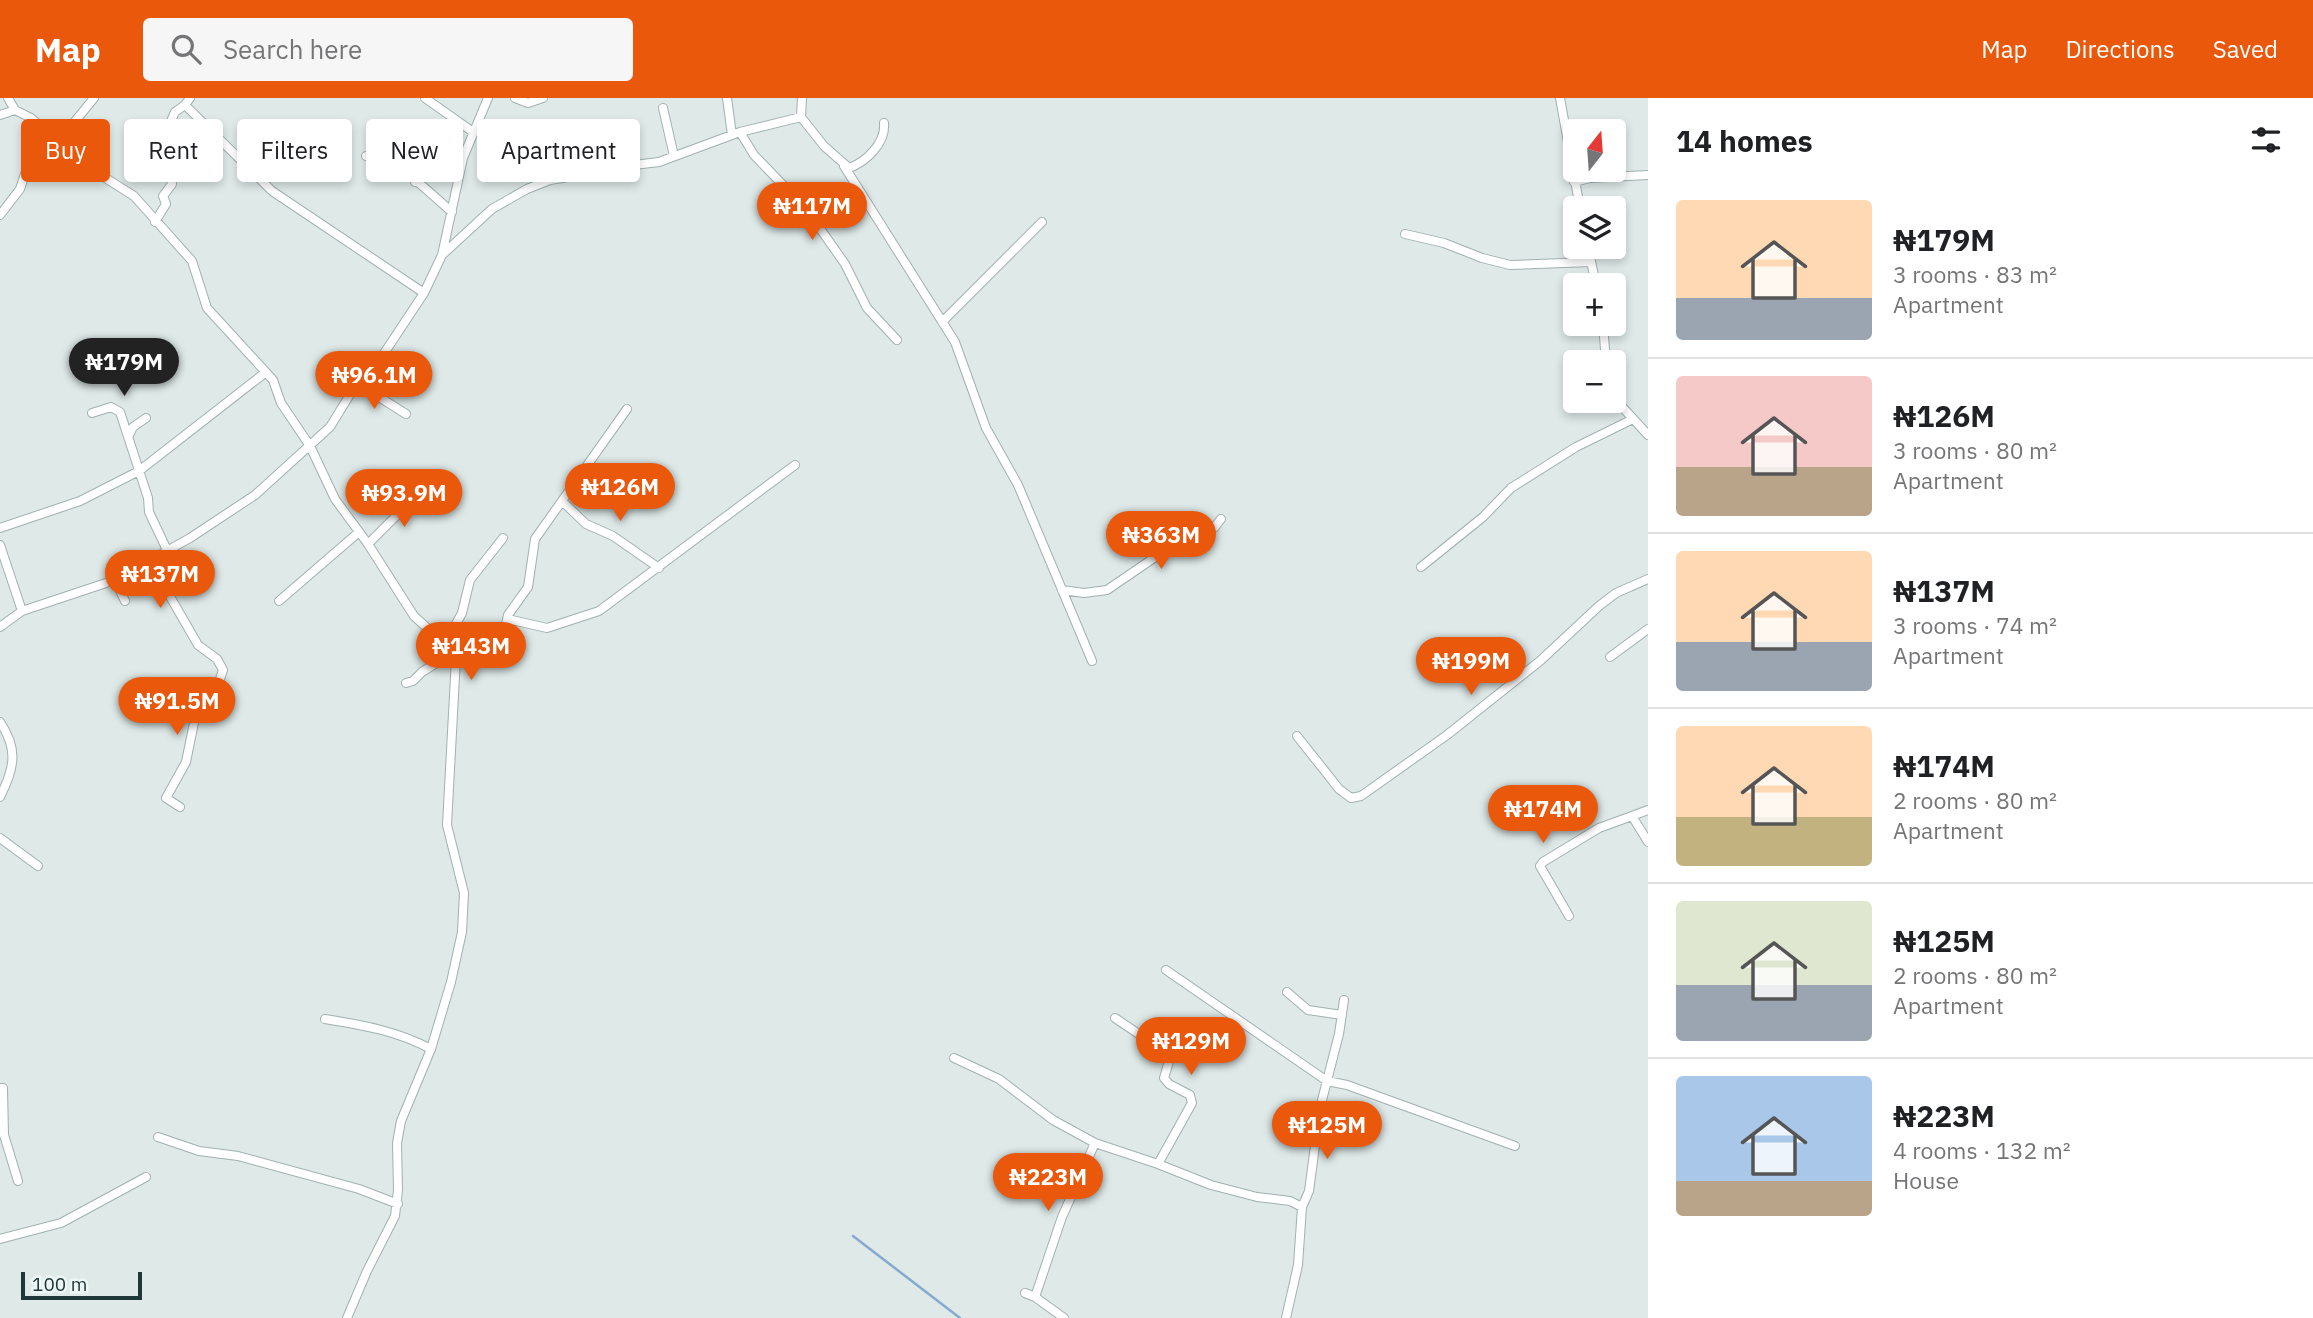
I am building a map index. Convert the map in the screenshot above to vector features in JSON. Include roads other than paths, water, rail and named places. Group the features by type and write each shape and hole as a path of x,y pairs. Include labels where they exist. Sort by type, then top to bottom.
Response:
{"street":[{"path":"8,98 15,110 33,119"},
{"path":"77,119 94,98"},
{"path":"425,98 473,131"},
{"path":"463,158 488,98"},
{"path":"515,98 528,103 543,98"},
{"path":"727,98 736,134 807,210 845,264 867,308 897,340"},
{"path":"802,98 801,117 844,166 955,342 986,428 1018,485 1092,661"},
{"path":"1560,98 1564,119"},
{"path":"172,119 175,112 188,101 272,191 424,293"},
{"path":"663,108 674,156"},
{"path":"0,115 15,110"},
{"path":"442,255 492,209 527,189 550,180 591,176 609,168 659,162 736,134 801,117"},
{"path":"844,166 849,168 867,158 881,141 885,131 884,123"},
{"path":"1626,176 1648,175"},
{"path":"110,181 134,196 192,261 207,308 273,380 281,403 310,446 335,499 368,544 414,616 456,658 447,825 464,902 462,932 432,1049 401,1121 397,1143 398,1204 390,1229 367,1271 347,1318"},
{"path":"0,215 20,190 23,182"},
{"path":"155,222 166,205 163,196 172,182"},
{"path":"416,182 452,212"},
{"path":"0,627 22,611 115,580 167,550 255,495 310,446 330,426 357,383 379,361 424,293 442,255 458,182"},
{"path":"1574,182 1577,196"},
{"path":"943,321 1042,222"},
{"path":"1405,234 1444,243 1482,258 1510,265 1591,262"},
{"path":"1590,259 1593,273"},
{"path":"0,528 80,501 139,471 266,372"},
{"path":"357,383 407,414"},
{"path":"92,413 111,407 120,412 148,498 149,512 167,550"},
{"path":"506,624 508,615 528,587 535,539 627,409"},
{"path":"1626,411 1648,435"},
{"path":"129,435 133,427 146,418"},
{"path":"1421,567 1483,517 1511,488 1576,447 1633,419"},
{"path":"406,683 413,681 422,672 460,648 479,646 512,620 547,628 599,611 794,465"},
{"path":"368,544 418,494"},
{"path":"562,501 586,524 613,536 659,568"},
{"path":"1062,590 1084,593 1107,590 1167,549 1214,528 1221,519"},
{"path":"279,601 359,532"},
{"path":"445,645 459,621 470,580 503,538"},
{"path":"0,545 22,611"},
{"path":"149,560 198,645 217,659 223,670 220,679 197,709 186,762 166,797 180,807"},
{"path":"1297,736 1339,789 1351,798 1361,796 1440,741 1540,661 1616,593 1648,579"},
{"path":"115,580 125,601"},
{"path":"1610,657 1648,629"},
{"path":"0,722 13,749 10,777 0,797"},
{"path":"1569,916 1540,866 1599,828 1648,810"},
{"path":"1632,816 1648,842"},
{"path":"0,838 38,866"},
{"path":"1166,970 1327,1081 1347,1085 1515,1146"},
{"path":"1287,992 1308,1010 1342,1015"},
{"path":"1286,1318 1298,1265 1302,1207 1309,1191 1312,1157 1344,1000"},
{"path":"1115,1018 1167,1053 1170,1058 1164,1078 1169,1084 1191,1095 1192,1102 1158,1164"},
{"path":"325,1019 374,1026 410,1038 432,1049"},
{"path":"954,1058 999,1079 1053,1119 1095,1143 1211,1185 1257,1197 1290,1200 1302,1207"},
{"path":"0,1088 3,1088 4,1135 18,1181"},
{"path":"158,1137 199,1150 238,1156 359,1189 398,1204"},
{"path":"1035,1297 1062,1217 1095,1143"},
{"path":"0,1239 61,1223 146,1177"},
{"path":"1025,1293 1064,1318"}],"waterway":[{"path":"853,1236 960,1318"}]}
